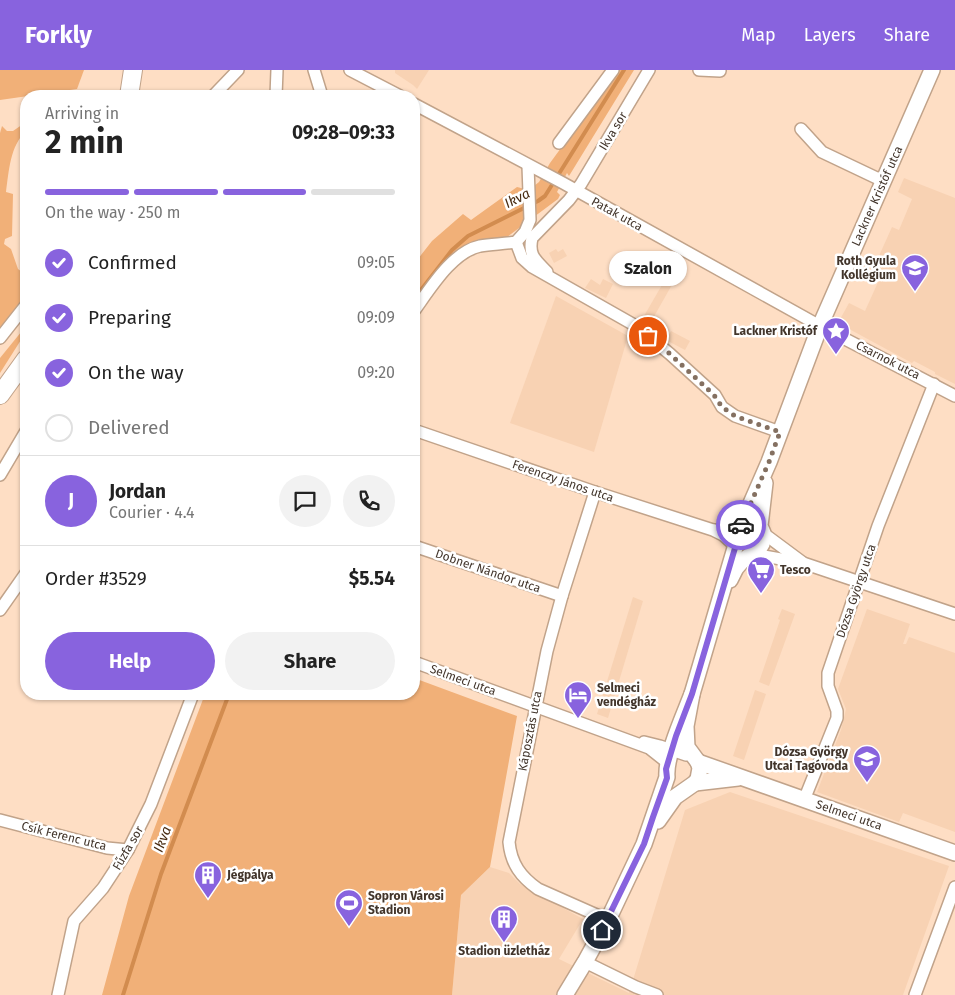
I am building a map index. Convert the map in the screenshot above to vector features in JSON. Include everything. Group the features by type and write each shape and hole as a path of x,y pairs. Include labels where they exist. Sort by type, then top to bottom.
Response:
{"main road":[{"path":"129,90 133,70"},
{"path":"0,395 20,367"}],"street":[{"path":"219,90 238,70"},
{"path":"276,90 277,70"},
{"path":"314,70 320,90"},
{"path":"350,70 388,90"},
{"path":"559,142 613,70"},
{"name":"Ikva sor","path":"555,280 532,255 530,246 532,238 576,191 649,70"},
{"path":"699,70 720,71"},
{"name":"Lackner Kristóf utca","path":"644,844 720,603 733,545 733,533 739,526 769,462 820,326 932,70"},
{"name":"Patak utca","path":"420,107 528,166 543,172 820,326"},
{"path":"801,129 822,152 883,181"},
{"path":"420,303 442,273 460,256 479,246 516,242 525,232 530,220 528,166"},
{"path":"516,242 522,258 532,267 636,326 670,354 708,390 722,407 735,416 780,432"},
{"path":"0,338 20,313"},
{"name":"Csarnok utca","path":"820,326 955,396"},
{"name":"Dózsa György utca","path":"804,800 837,718 837,711 828,686 828,673 878,526 934,384"},
{"name":"Ferenczy János utca","path":"420,432 713,530 726,531 739,526"},
{"path":"0,475 20,441"},
{"name":"Lackner Kristóf utca","path":"720,603 736,568 762,544 769,462"},
{"name":"Káposztás utca","path":"595,492 547,650 534,706 509,842 512,858 518,872 538,889 608,920"},
{"path":"739,526 749,522 762,529 803,563"},
{"name":"Ferenczy János utca","path":"713,530 733,545"},
{"path":"733,545 739,553 803,563 955,614"},
{"name":"Dobner Nándor utca","path":"420,548 562,596"},
{"path":"0,610 20,582"},
{"name":"Selmeci utca","path":"420,664 649,748 669,763"},
{"name":"Lackner Kristóf utca","path":"692,694 685,736 687,747 694,759"},
{"name":"Fűzfa sor","path":"58,995 74,921 103,888 128,850 151,804 191,700"},
{"path":"677,757 694,759 699,775 690,786 672,785 669,763 677,757"},
{"name":"Selmeci utca","path":"694,759 742,778 955,853"},
{"name":"Selmeci utca","path":"690,786 723,779 742,778"},
{"name":"Lackner Kristóf utca","path":"565,995 608,920 644,844 668,806 690,786"},
{"name":"Csík Ferenc utca","path":"0,820 107,848 128,850"},
{"path":"915,995 955,887"},
{"path":"585,962 654,994"}],"shaded area":[{"path":"0,70 84,70 77,89 20,90 20,97 0,100"},
{"path":"395,70 429,70 417,89 395,73"},
{"path":"618,70 634,70 569,176 567,173 557,192 560,195 558,199 507,237 475,246 457,257 420,306 420,256 432,241 463,214 471,220 517,187 529,190 539,182 550,163"},
{"path":"2,126 7,131 13,131 20,126 20,139 13,151 6,192 13,194 12,236 5,239 4,244 11,249 20,270 20,306 0,331 0,133"},
{"name":"Roth Gyula Kollégium","path":"904,178 955,198 955,384 838,323 849,303 865,311 879,280 870,276 892,227 899,230 912,199 898,192"},
{"path":"556,249 558,252 563,249 567,256 554,263 549,253"},
{"path":"666,278 673,283 652,320 644,316"},
{"path":"591,279 600,285 603,279 613,284 606,298 585,288"},
{"path":"556,296 628,336 594,452 510,423"},
{"path":"671,331 690,341 685,350 666,340"},
{"path":"20,333 20,341 0,373 0,358"},
{"path":"633,597 643,601 608,718 597,714"},
{"path":"782,609 795,614 769,686 759,682"},
{"path":"867,609 910,624 903,644 906,644 909,637 955,653 955,832 903,813 899,822 817,792 841,730 846,709 838,689"},
{"path":"420,680 517,716 490,867 461,895 452,995 102,995 129,896 203,700 420,700"},
{"path":"755,690 766,694 744,760 733,756"},
{"path":"730,792 949,866 903,995 452,995 461,895 490,867 509,873 520,884 583,919 559,959 629,993 685,810"}],"waterway":[{"name":"Ikva","path":"420,291 452,250 468,236 545,196 624,70"},
{"name":"Ikva","path":"123,995 161,874 227,700"}],"way so far":[{"path":"648,336 714,395 722,407 735,416 780,432 741,525"}],"place":[{"name":"Roth Gyula Kollégium","path":"915,292"},
{"name":"Szalon","path":"648,336"},
{"name":"Lackner Kristóf","path":"836,355"},
{"name":"Tesco","path":"761,594"},
{"name":"Selmeci vendégház","path":"578,719"},
{"name":"Dózsa György Utcai Tagóvoda","path":"867,783"},
{"name":"Jégpálya","path":"208,899"},
{"name":"Sopron Városi Stadion","path":"349,927"},
{"name":"Stadion üzletház","path":"504,943"}],"route":[{"path":"602,930 644,844 667,778 666,769 680,724 692,694 720,603 727,569 735,548 732,543 733,533 741,525"}]}
